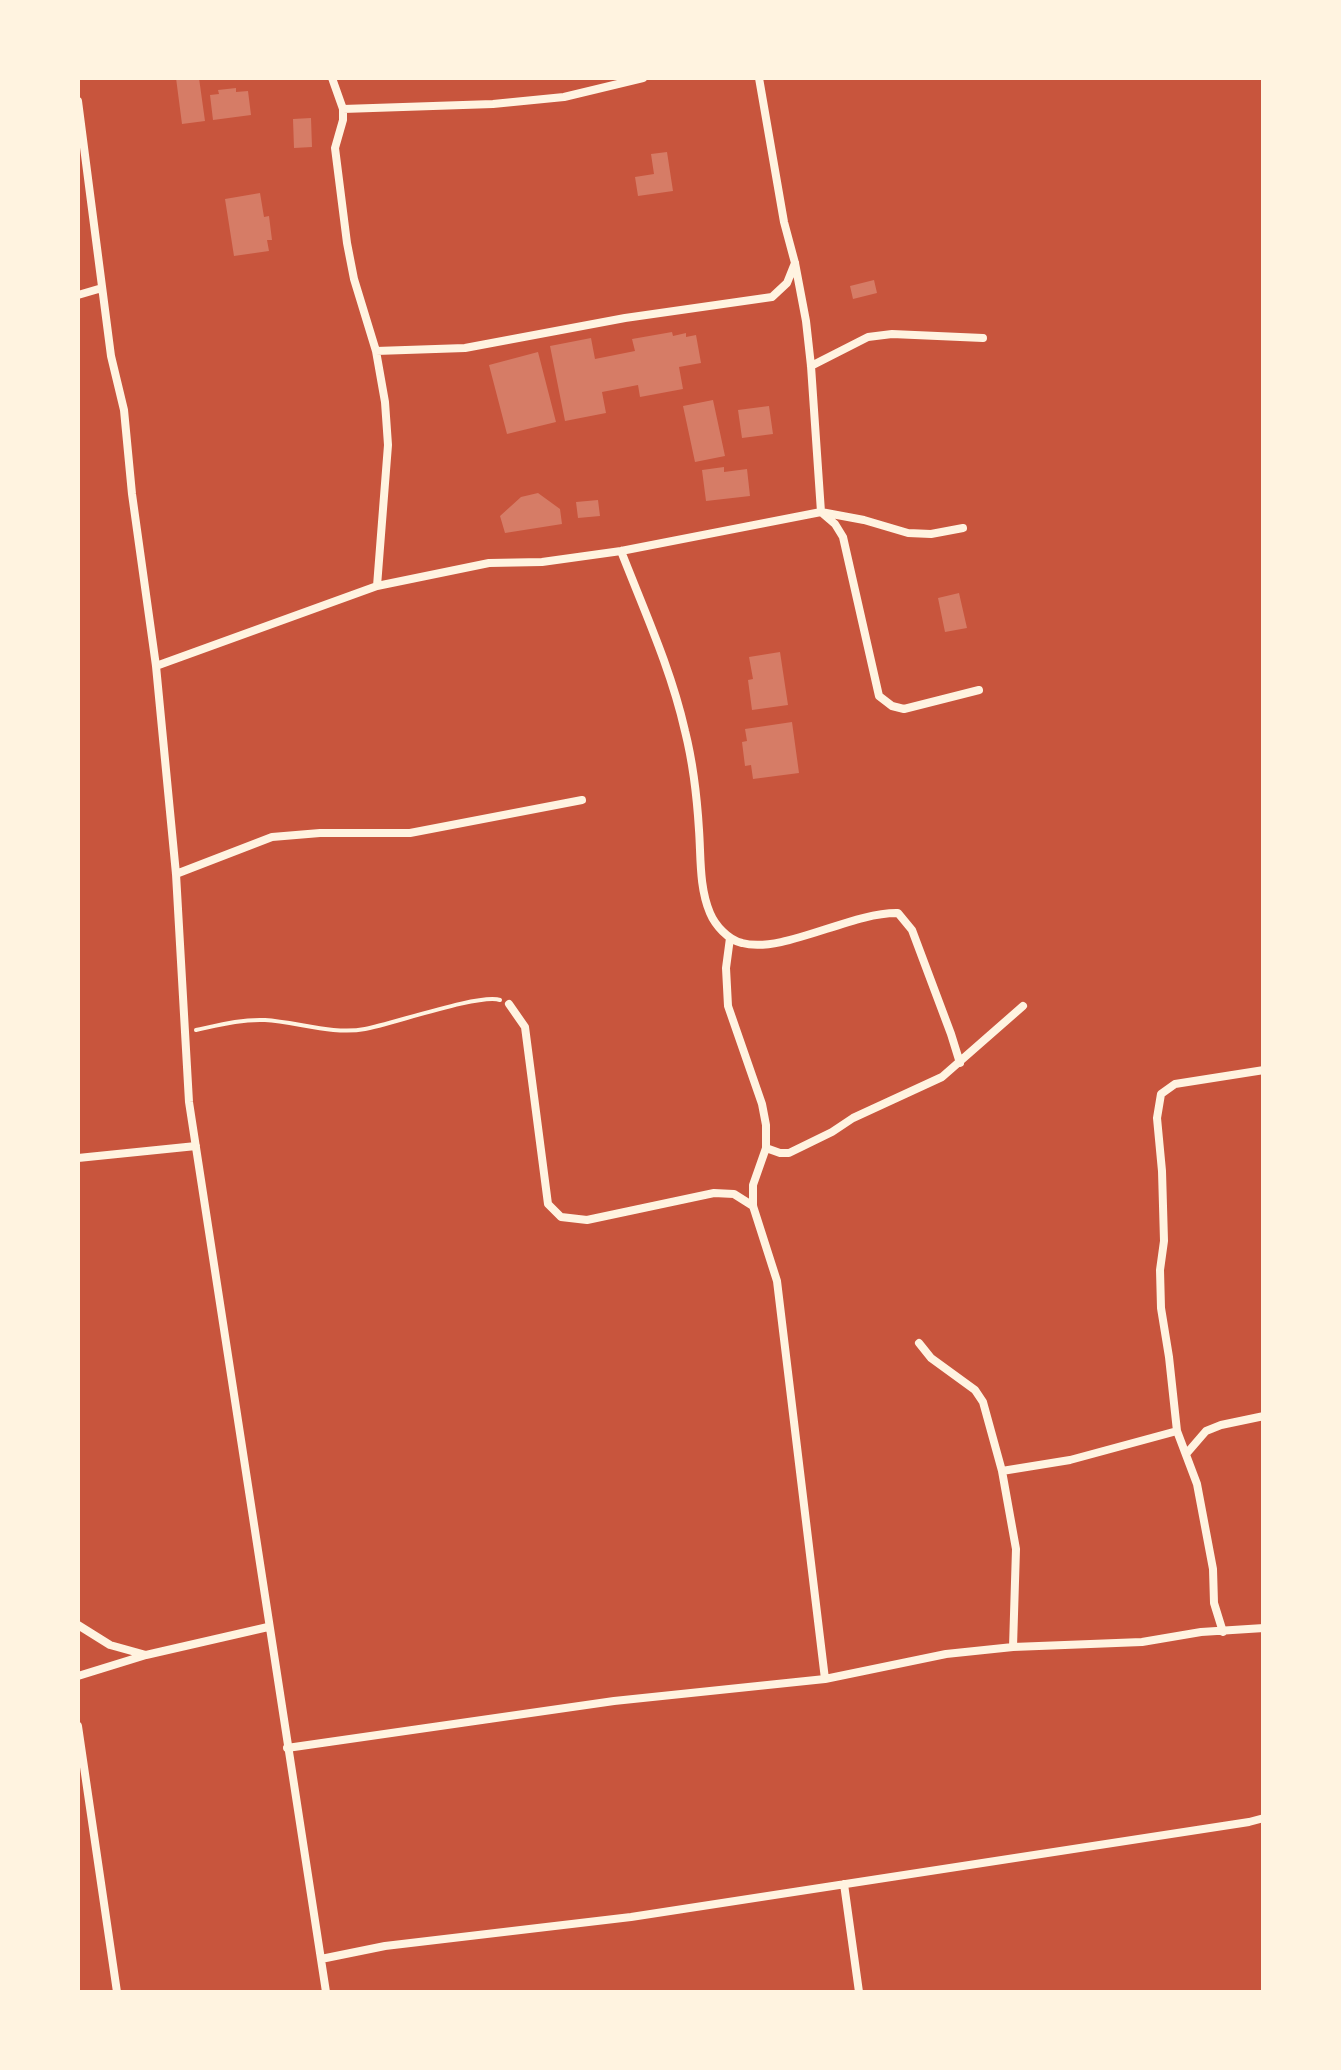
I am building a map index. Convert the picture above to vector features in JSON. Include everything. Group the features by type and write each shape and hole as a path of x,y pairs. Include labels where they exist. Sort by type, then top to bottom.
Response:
{"street":[{"path":"332,78 344,109 335,148 343,212 354,278 376,352 385,402 388,444 377,586"},
{"path":"344,109 493,104 564,97 643,78"},
{"path":"759,78 811,366 820,512 843,536 879,696 904,709 979,690"},
{"path":"78,101 111,356 124,410 156,666 176,874 189,1102 326,1992"},
{"path":"376,352 466,348 625,318 772,297 787,283 795,263"},
{"path":"78,295 102,288"},
{"path":"811,366 868,337 892,334 984,338"},
{"path":"156,666 377,586 489,563 542,562 621,551 820,512 908,533 932,534 963,528"},
{"path":"621,551 665,664 685,730 696,793 703,889 715,923 730,938 746,944 785,940 845,922 898,913 912,930 960,1063"},
{"path":"176,874 272,837 320,832 410,833 582,800"},
{"path":"730,938 726,968 728,1006 762,1104 766,1148 753,1185 753,1206 777,1281 825,1679"},
{"path":"509,1004 525,1027 548,1204 562,1217 587,1220 714,1193 734,1194 753,1206"},
{"path":"766,1148 789,1152 942,1077 1023,1006"},
{"path":"1222,1632 1214,1603 1213,1569 1197,1484 1176,1431 1161,1308 1164,1242 1157,1118 1161,1094 1174,1084 1264,1070"},
{"path":"78,1158 196,1146"},
{"path":"919,1343 931,1358 975,1390 983,1402 1002,1470 1016,1550 1013,1647"},
{"path":"1186,1453 1206,1431 1264,1416"},
{"path":"1002,1470 1070,1460 1176,1431"},
{"path":"78,1625 110,1645 146,1655"},
{"path":"78,1676 146,1655 268,1627"},
{"path":"287,1748 614,1702 825,1679 946,1654 1142,1642 1201,1632 1264,1628"},
{"path":"78,1726 117,1992"},
{"path":"321,1960 385,1946 631,1917 1264,1818"},
{"path":"844,1884 859,1992"}],"path":[{"path":"184,1033 234,1021 262,1020 353,1031 494,997 509,1004"}],"building":[{"path":"176,78 199,78 205,121 182,124"},
{"path":"236,88 236,92 248,91 251,115 213,120 210,95"},
{"path":"311,118 312,147 294,148 293,119"},
{"path":"667,152 673,191 638,196 635,177 654,174 651,154"},
{"path":"260,193 264,217 269,216 269,251 234,256 225,199"},
{"path":"874,280 877,293 853,299 850,286"},
{"path":"672,332 673,336 696,335 701,363 679,367 683,389 640,397 638,385 602,392 606,413 565,421 550,346 591,338 595,359 635,351 632,339"},
{"path":"538,352 556,422 507,434 489,365"},
{"path":"713,400 725,456 695,462 683,406"},
{"path":"769,406 773,434 742,438 738,410"},
{"path":"724,467 724,472 747,469 750,496 706,501 702,470"},
{"path":"538,493 560,509 562,524 505,533 500,516 521,497"},
{"path":"598,500 600,516 578,518 576,502"},
{"path":"959,593 967,628 945,632 938,598"},
{"path":"780,652 788,705 752,710 749,657"},
{"path":"792,722 799,773 753,779 751,765 745,766 745,729"}]}
